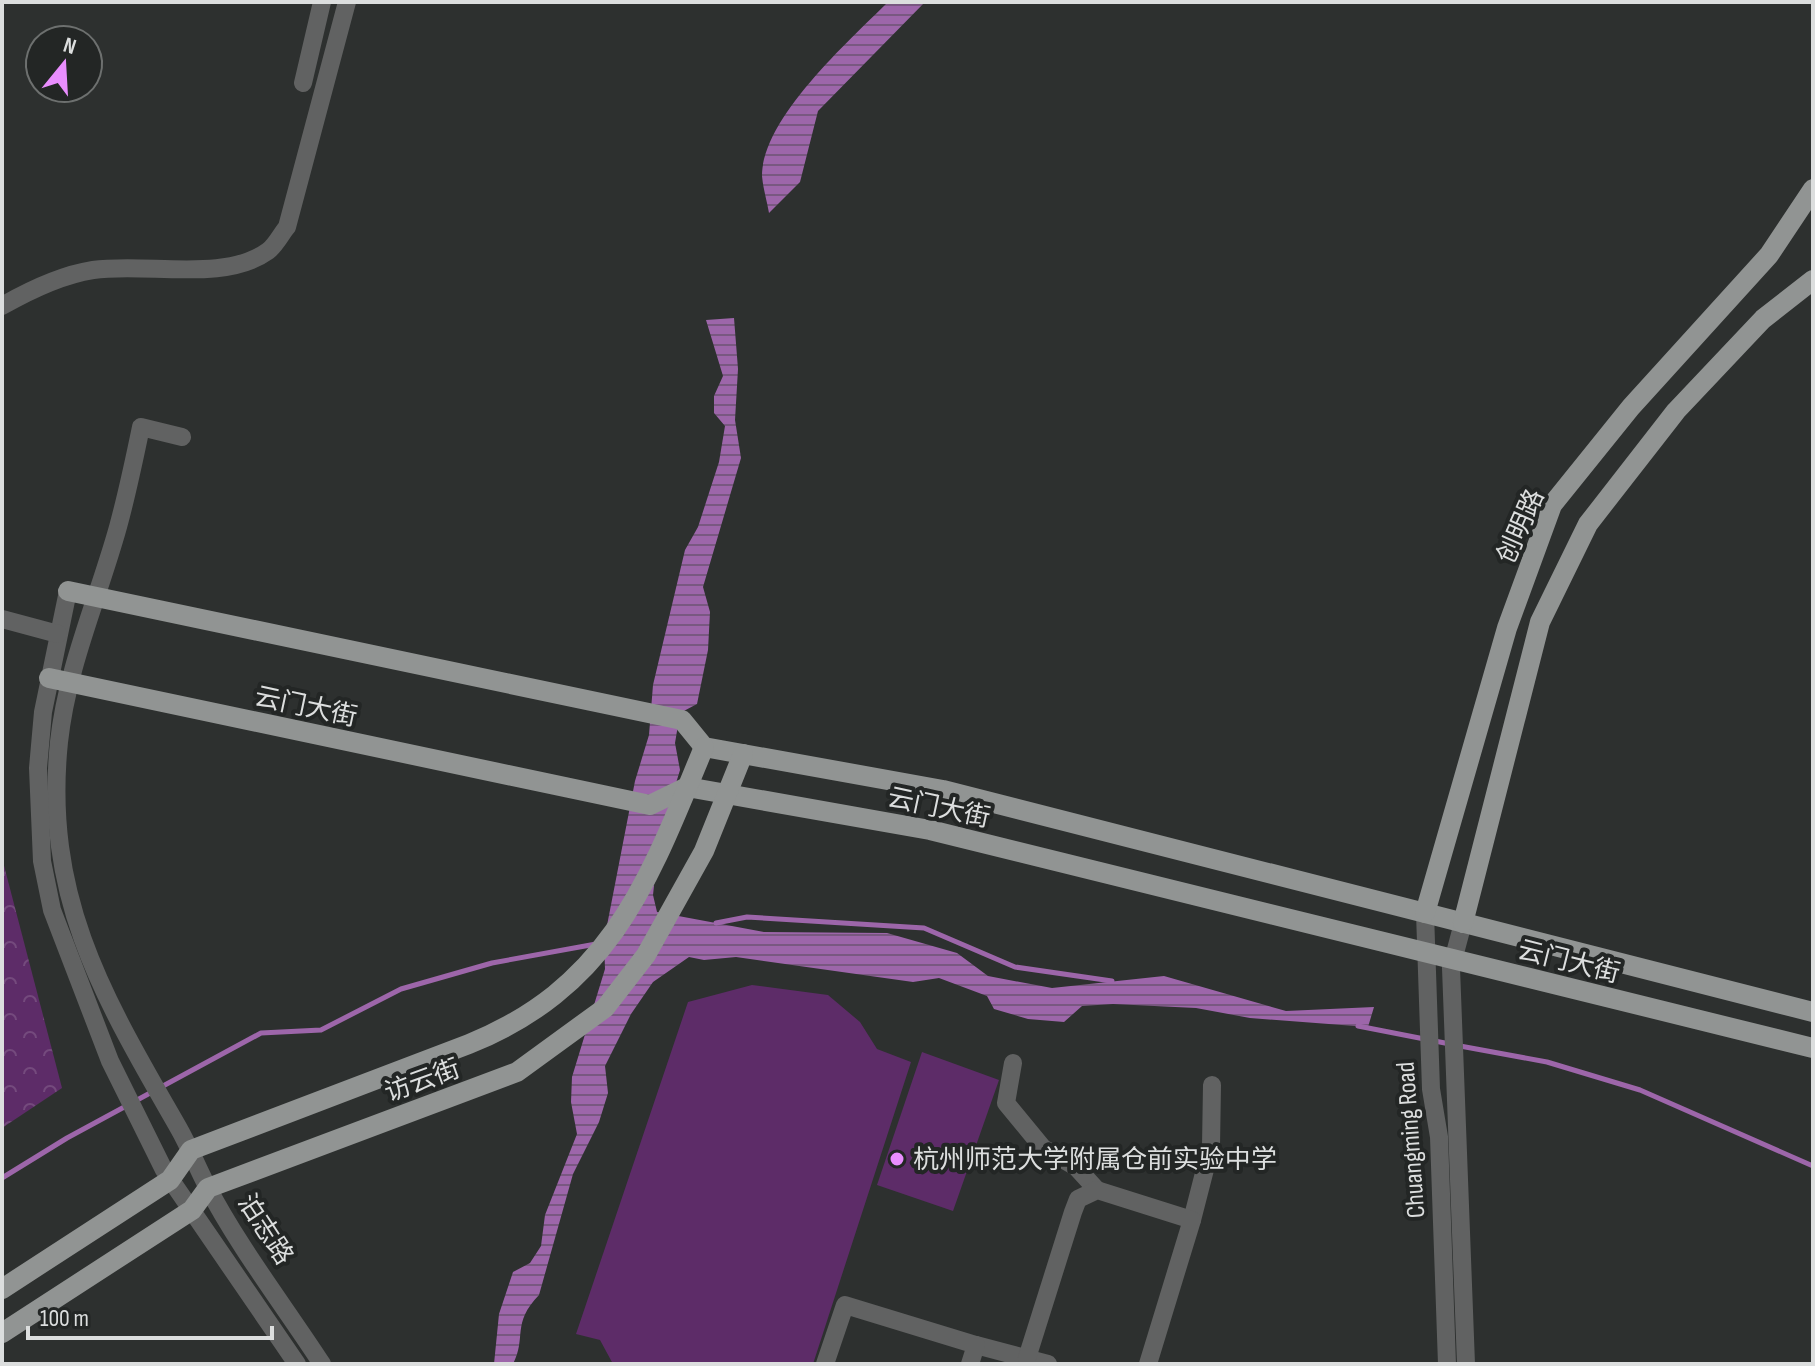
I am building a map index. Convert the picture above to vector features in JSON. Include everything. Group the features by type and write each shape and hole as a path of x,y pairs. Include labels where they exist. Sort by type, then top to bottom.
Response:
{"main road":[{"name":"创明路","path":"1425,913 1507,628 1552,505 1631,407 1769,255 1813,189"},
{"path":"1463,923 1540,622 1588,524 1676,411 1763,319 1813,280"},
{"path":"68,591 682,720 704,747"},
{"name":"云门大街","path":"58,680 650,805 687,787 930,830 1813,1048"},
{"name":"云门大街","path":"704,747 943,790 1813,1012"},
{"name":"访云街","path":"191,1150 510,1028 543,1007 589,964 640,894 662,853 704,747"},
{"name":"访云街","path":"208,1188 517,1072 605,1008 646,955 700,859 743,754"},
{"path":"2,1289 167,1175 191,1150"},
{"path":"2,1333 192,1210 208,1188"}],"street":[{"path":"303,83 322,2"},
{"path":"2,306 30,290 91,270 221,268 248,262 270,250 287,227 347,2"},
{"path":"58,680 96,596 117,530 141,427 182,437"},
{"path":"58,680 58,634 68,591"},
{"path":"2,619 58,634"},
{"name":"泊志路","path":"58,680 58,805 70,906 90,964 130,1044 191,1150 208,1188 322,1364"},
{"name":"泊志路","path":"58,680 38,768 42,861 52,910 110,1061 167,1175 297,1364"},
{"name":"Chuangming Road","path":"1425,913 1431,1078 1439,1137 1447,1364"},
{"name":"Chuangming Road","path":"1463,923 1453,958 1451,999 1466,1364"},
{"path":"1013,1063 1006,1103 1018,1122 1043,1148 1076,1167 1097,1190 1192,1220"},
{"path":"1148,1364 1211,1146 1212,1085"},
{"path":"1027,1358 1078,1199 1097,1190"},
{"path":"825,1364 845,1305 1048,1364"},
{"path":"970,1364 976,1345"}],"green space":[{"path":"2,858 62,1088 2,1128"},
{"path":"752,985 828,995 860,1022 877,1049 911,1062 813,1364 613,1364 600,1340 576,1334 688,1002"},
{"path":"922,1052 999,1080 953,1211 877,1185"}],"shaded area":[{"path":"888,2 925,2 818,111 800,182 769,213 762,176 766,153 776,130 810,82"},
{"path":"734,318 738,369 735,420 741,458 703,587 710,612 708,650 697,704 680,713 675,743 680,770 659,839 653,895 657,912 764,932 887,933 957,953 988,976 1052,988 1164,976 1286,1011 1374,1007 1368,1027 1250,1018 1196,1008 1113,1004 1082,1006 1064,1022 1028,1019 994,1009 987,996 939,978 913,982 736,957 704,960 689,957 653,982 631,1014 605,1066 608,1093 599,1122 573,1174 539,1295 525,1314 513,1364 494,1364 499,1314 513,1272 530,1263 541,1246 545,1215 577,1134 571,1102 572,1077 605,969 604,941 635,781 649,735 653,685 685,550 698,527 719,462 725,426 714,413 714,396 723,376 706,320"}],"waterway":[{"path":"716,923 747,917 924,928 1015,967 1112,981"},
{"path":"2,1178 67,1138 261,1033 321,1030 401,989 492,963 596,944"},
{"path":"1358,1026 1450,1044"},
{"path":"1460,1046 1547,1062 1640,1090 1813,1166"}],"place":[{"name":"杭州师范大学附属仓前实验中学","path":"897,1159"}]}
